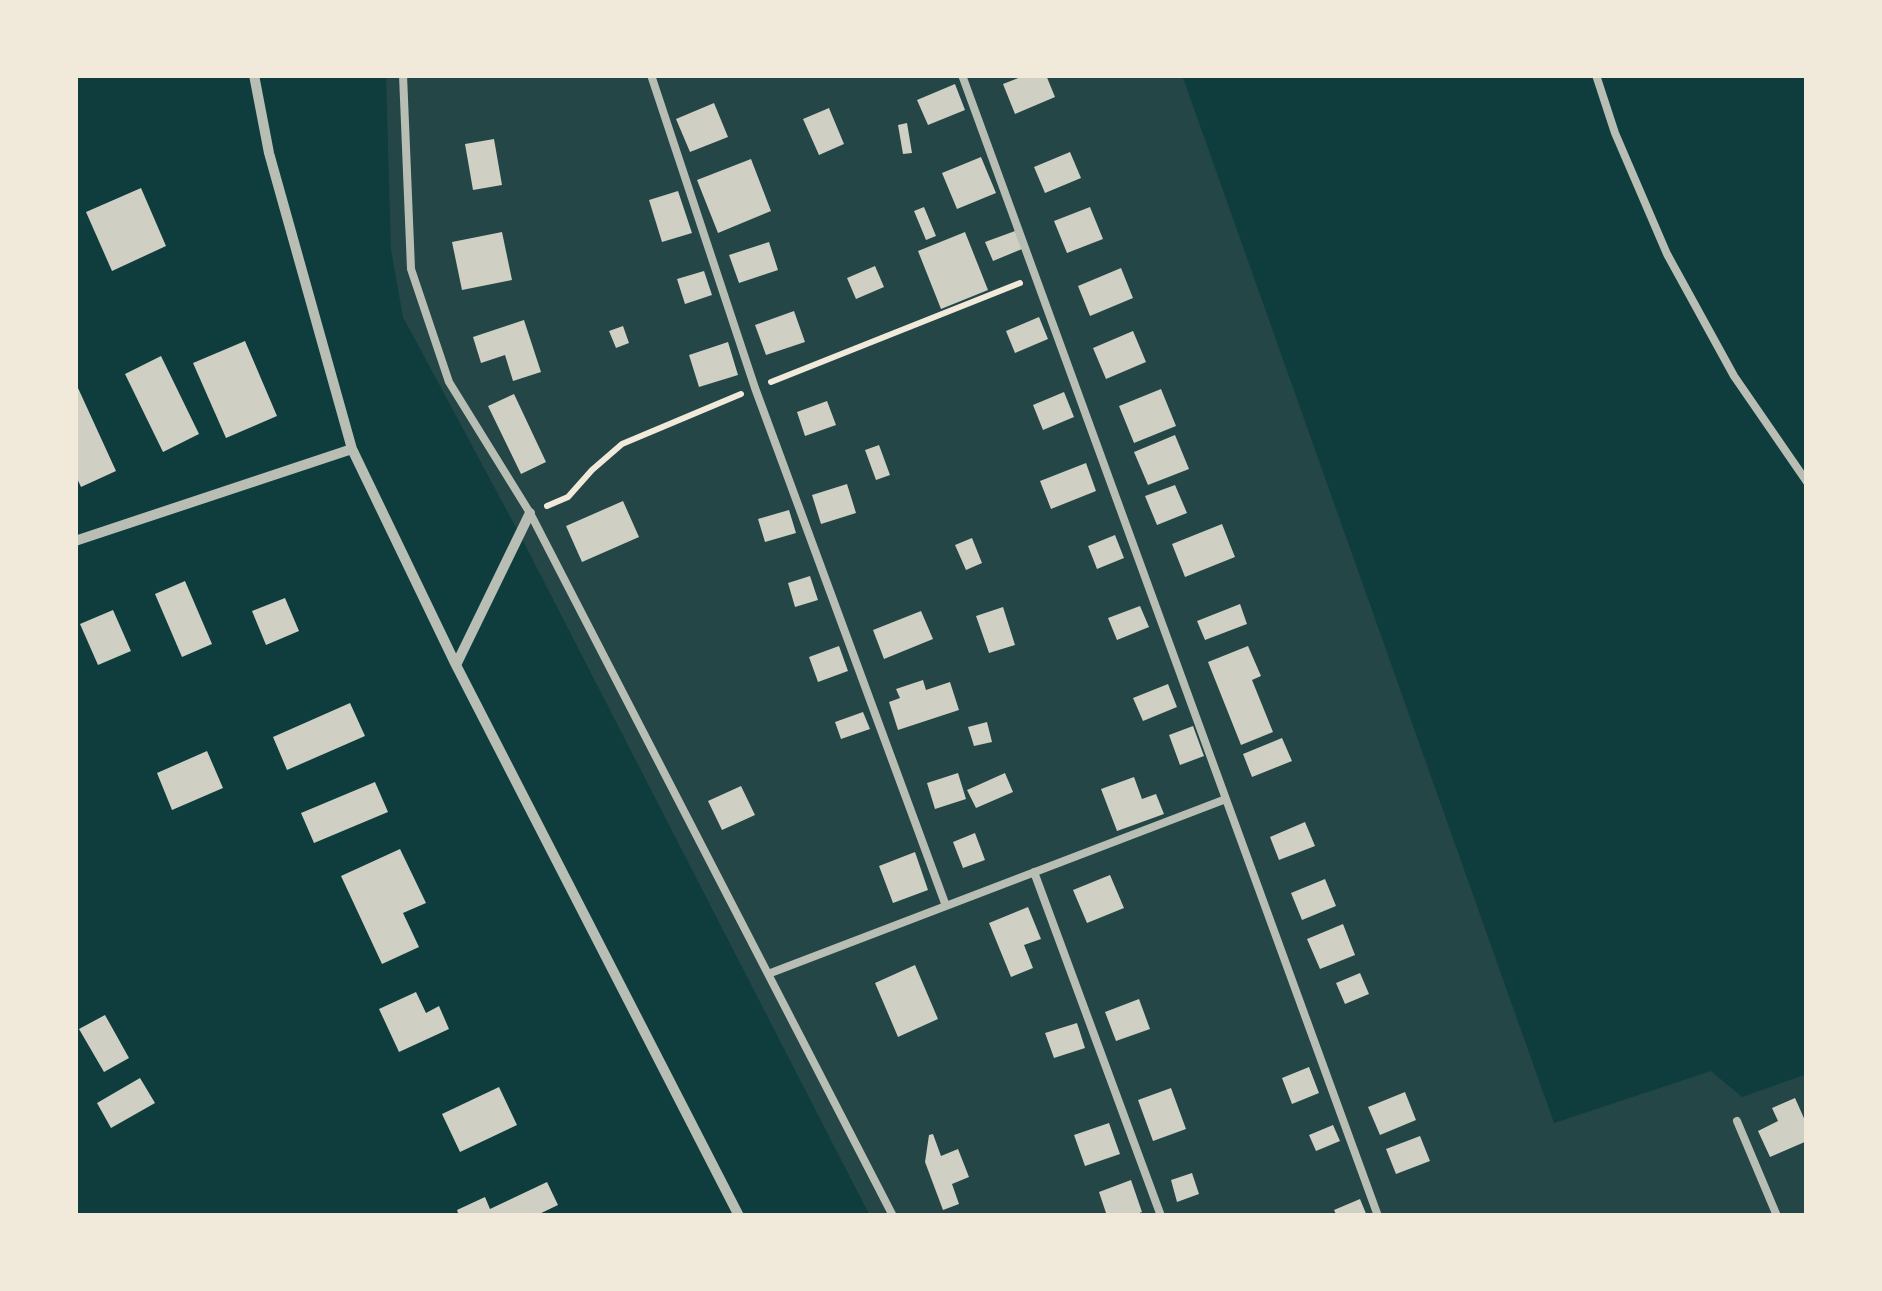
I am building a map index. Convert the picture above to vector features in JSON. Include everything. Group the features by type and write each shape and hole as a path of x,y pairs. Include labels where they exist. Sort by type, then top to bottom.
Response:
{"street":[{"path":"254,75 269,153 352,449 456,665 739,1216"},
{"path":"75,541 352,449"},
{"path":"456,665 530,513"}],"lane":[{"path":"403,75 411,269 448,382 530,513 893,1216"},
{"path":"651,75 755,388 946,906"},
{"path":"962,75 1378,1216"},
{"path":"1596,75 1615,133 1667,254 1734,376 1807,482"},
{"path":"768,974 1226,799"},
{"path":"1034,872 1161,1216"},
{"path":"1737,1121 1777,1216"}],"shaded area":[{"path":"386,75 1182,75 1554,1123 1711,1071 1742,1097 1807,1074 1807,1216 870,1216 520,535 403,317 391,250"}],"building":[{"path":"1026,75 1046,75 1055,97 1015,114 1003,84"},
{"path":"955,84 965,110 928,125 917,100"},
{"path":"714,103 728,137 690,152 676,119"},
{"path":"829,108 844,144 819,155 803,119"},
{"path":"907,123 912,153 903,154 898,125"},
{"path":"494,139 502,185 473,190 465,144"},
{"path":"1070,152 1081,178 1045,193 1034,167"},
{"path":"981,157 996,193 957,209 942,173"},
{"path":"751,159 771,211 718,233 697,180"},
{"path":"141,188 166,246 112,271 86,212"},
{"path":"678,191 692,233 662,242 649,200"},
{"path":"924,207 936,236 926,240 914,211"},
{"path":"1090,207 1103,239 1067,253 1054,221"},
{"path":"1015,231 1022,249 993,261 985,242"},
{"path":"502,232 512,280 462,290 452,242"},
{"path":"965,232 988,290 941,309 918,251"},
{"path":"769,242 778,270 739,283 729,255"},
{"path":"875,266 884,287 856,299 847,278"},
{"path":"1121,268 1133,298 1090,316 1078,286"},
{"path":"704,271 712,295 685,304 677,279"},
{"path":"794,311 805,342 766,355 755,325"},
{"path":"1039,317 1048,339 1015,353 1006,331"},
{"path":"524,320 541,372 513,381 505,355 481,363 473,337"},
{"path":"623,326 629,343 616,348 609,331"},
{"path":"1133,331 1146,362 1106,379 1093,348"},
{"path":"245,341 277,416 226,438 193,363"},
{"path":"728,342 738,375 699,387 689,355"},
{"path":"161,356 199,434 163,452 125,374"},
{"path":"78,388 116,471 81,487 75,474"},
{"path":"1161,389 1176,426 1134,443 1119,406"},
{"path":"1064,392 1074,417 1043,430 1033,405"},
{"path":"514,394 546,462 521,474 488,406"},
{"path":"827,401 836,425 805,436 797,412"},
{"path":"1175,435 1189,469 1148,485 1134,452"},
{"path":"879,445 890,475 876,480 865,450"},
{"path":"1086,463 1096,491 1051,509 1040,481"},
{"path":"847,484 856,513 821,524 812,495"},
{"path":"1175,485 1187,513 1157,525 1145,496"},
{"path":"623,501 639,537 582,562 566,526"},
{"path":"789,510 796,533 765,542 758,519"},
{"path":"1222,524 1235,557 1185,577 1172,544"},
{"path":"1115,535 1124,558 1097,569 1088,546"},
{"path":"972,538 982,563 966,570 955,545"},
{"path":"810,576 818,600 795,607 788,583"},
{"path":"185,581 212,644 182,657 155,594"},
{"path":"285,598 299,631 266,645 252,611"},
{"path":"1240,604 1247,624 1205,640 1197,621"},
{"path":"1140,606 1149,627 1117,640 1108,618"},
{"path":"1003,607 1015,645 989,653 976,616"},
{"path":"113,610 131,651 98,665 80,624"},
{"path":"921,611 933,639 884,659 873,630"},
{"path":"839,646 848,671 818,682 809,657"},
{"path":"1248,646 1261,676 1252,680 1273,732 1241,745 1208,662"},
{"path":"923,680 926,690 950,682 959,710 898,730 889,702 900,698 896,689"},
{"path":"1168,684 1177,707 1143,721 1133,698"},
{"path":"350,703 365,736 287,770 273,737"},
{"path":"863,712 870,729 841,739 835,722"},
{"path":"987,722 992,742 974,746 968,727"},
{"path":"1193,726 1204,756 1180,765 1169,735"},
{"path":"1282,738 1292,761 1252,777 1243,754"},
{"path":"207,751 223,788 172,810 157,773"},
{"path":"958,773 966,799 935,809 927,783"},
{"path":"1005,773 1013,792 976,808 967,790"},
{"path":"1134,777 1142,799 1156,794 1164,814 1117,831 1101,789"},
{"path":"375,782 388,812 314,843 301,813"},
{"path":"741,786 755,815 722,830 708,801"},
{"path":"1305,822 1315,846 1279,860 1270,837"},
{"path":"975,833 985,860 963,868 953,842"},
{"path":"400,849 426,903 403,913 419,947 382,964 341,876"},
{"path":"915,852 928,890 893,903 879,866"},
{"path":"1110,875 1124,908 1087,923 1073,890"},
{"path":"1325,879 1336,906 1302,920 1291,893"},
{"path":"1028,907 1041,939 1024,945 1033,968 1011,977 989,923"},
{"path":"1343,924 1355,955 1320,969 1307,939"},
{"path":"915,965 938,1019 898,1037 875,983"},
{"path":"1360,973 1369,994 1345,1004 1336,983"},
{"path":"416,992 426,1013 439,1006 449,1029 399,1052 379,1009"},
{"path":"1139,999 1150,1029 1116,1041 1105,1012"},
{"path":"105,1015 129,1058 104,1072 79,1029"},
{"path":"1077,1023 1085,1048 1054,1058 1045,1033"},
{"path":"1309,1067 1319,1093 1292,1104 1282,1078"},
{"path":"140,1078 155,1103 111,1128 97,1103"},
{"path":"499,1087 517,1125 460,1152 442,1114"},
{"path":"1171,1088 1186,1129 1153,1141 1138,1100"},
{"path":"1405,1092 1416,1120 1380,1135 1368,1107"},
{"path":"1795,1098 1807,1125 1807,1141 1770,1157 1758,1131 1778,1121 1772,1108"},
{"path":"1109,1123 1120,1154 1085,1166 1074,1135"},
{"path":"1333,1125 1340,1141 1316,1151 1309,1135"},
{"path":"933,1134 941,1156 958,1149 969,1177 952,1184 959,1204 943,1210 925,1162 929,1135"},
{"path":"1420,1136 1430,1161 1396,1174 1386,1149"},
{"path":"1192,1173 1199,1194 1177,1202 1171,1180"},
{"path":"1131,1180 1142,1212 1107,1216 1099,1192"},
{"path":"547,1182 558,1205 535,1216 459,1216 457,1210 485,1197 490,1209"},
{"path":"1360,1199 1367,1216 1337,1216 1334,1210"}]}
